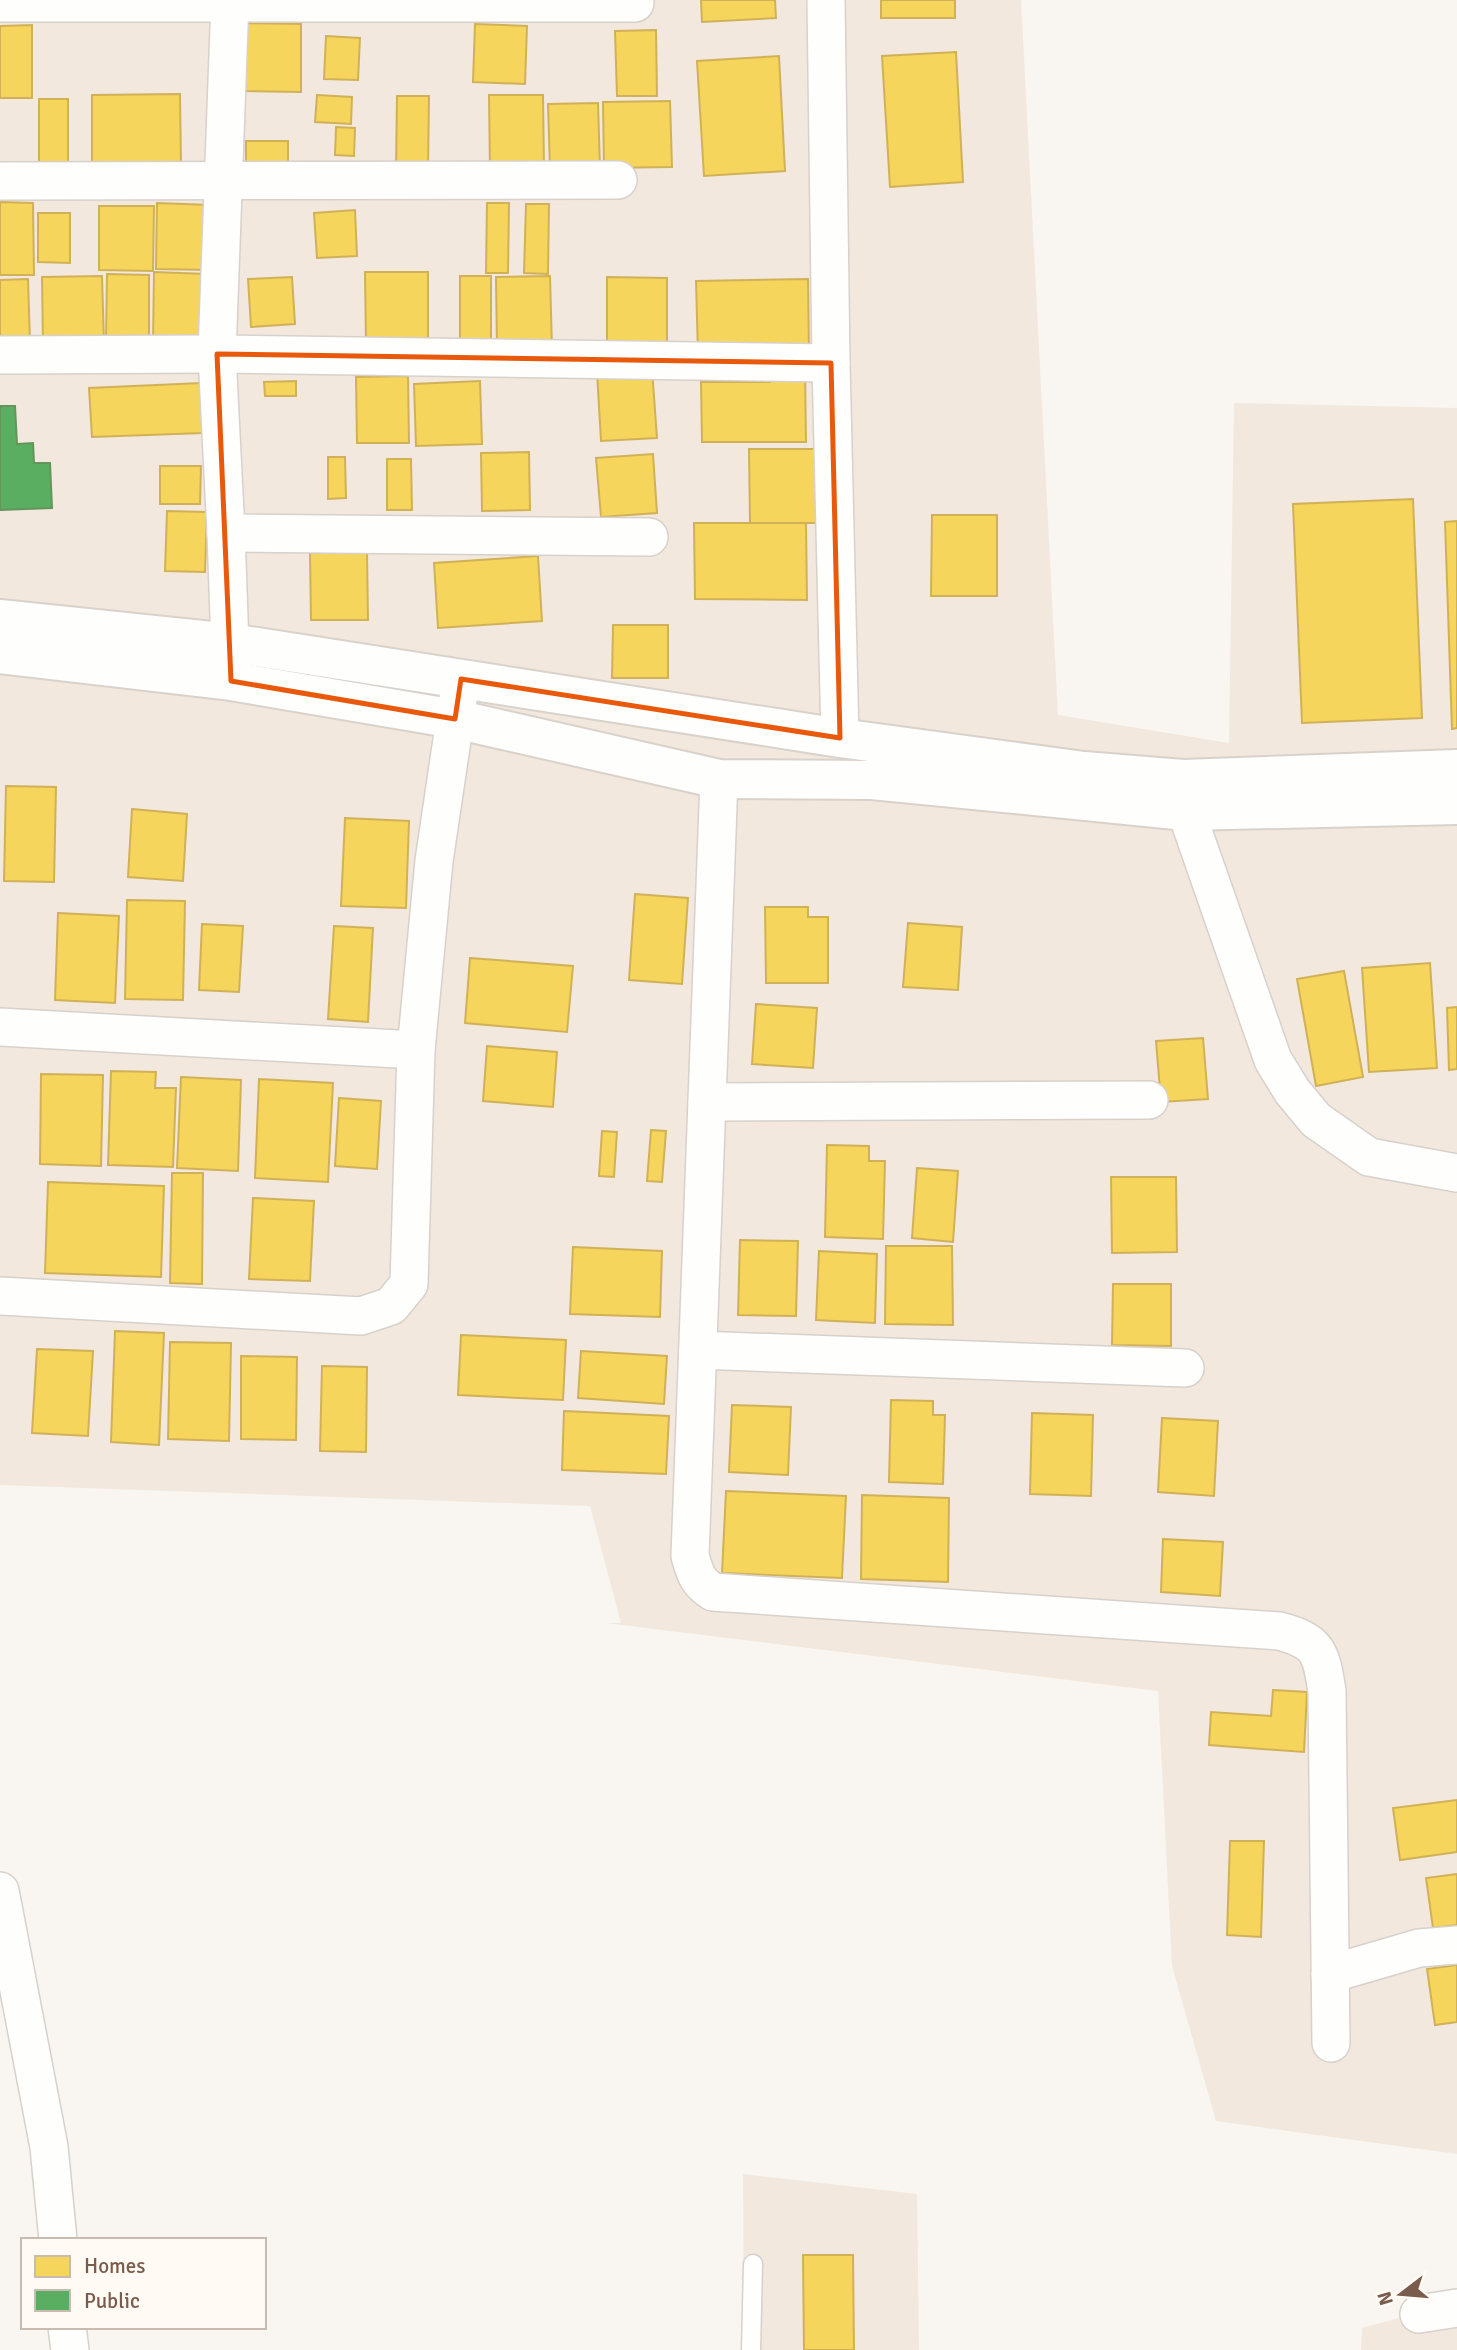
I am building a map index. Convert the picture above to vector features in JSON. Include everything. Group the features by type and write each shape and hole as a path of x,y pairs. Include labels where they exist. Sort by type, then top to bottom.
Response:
{"main road":[{"path":"0,619 231,643 840,738 1084,771 1172,778 1457,769"},
{"path":"0,654 231,681 455,719 719,779 872,780 1186,811 1457,805"}],"street":[{"path":"825,0 840,738"},
{"path":"230,2 217,354 231,681"},
{"path":"0,3 635,3"},
{"path":"0,181 618,180"},
{"path":"0,355 217,354 831,363"},
{"path":"226,533 649,537"},
{"path":"0,1296 361,1316 391,1306 409,1284 416,1050 434,861 461,679"},
{"path":"719,779 690,1556 695,1572 702,1585 713,1592 1279,1631 1301,1636 1314,1648 1323,1664 1327,1691 1331,2043"},
{"path":"1186,811 1273,1060 1292,1091 1316,1120 1369,1157 1457,1173"},
{"path":"0,1027 416,1050"},
{"path":"707,1102 1149,1100"},
{"path":"698,1350 1185,1368"},
{"path":"0,1891 49,2147 58,2238"},
{"path":"1330,1974 1419,1948 1457,1945"},
{"path":"1419,2314 1457,2308"},
{"path":"67,2329 69,2350"}],"lane":[{"path":"751,2350 753,2264"}],"highlighted area":[{"path":"217,354 831,363 840,738 461,679 455,719 231,681"}],"shaded area":[{"path":"0,0 1021,0 1058,715 1229,743 1234,403 1457,408 1457,2154 1216,2121 1172,1966 1158,1691 606,1623 621,1623 590,1506 0,1485"},
{"path":"743,2174 917,2194 919,2350 744,2350"},
{"path":"1457,2302 1457,2350 1361,2350 1362,2328"}],"building: Homes":[{"path":"701,0 775,0 776,18 702,22"},
{"path":"881,0 955,0 955,18 881,18"},
{"path":"243,23 301,24 301,92 242,91"},
{"path":"475,24 527,26 525,84 473,82"},
{"path":"32,25 32,98 0,98 0,26"},
{"path":"656,30 657,96 617,96 615,31"},
{"path":"326,36 360,38 358,80 324,79"},
{"path":"956,52 963,182 890,187 882,56"},
{"path":"779,56 785,171 704,176 697,61"},
{"path":"180,94 181,167 92,168 92,95"},
{"path":"317,95 352,97 351,124 315,122"},
{"path":"489,95 543,95 544,168 490,169"},
{"path":"397,96 429,96 428,169 396,169"},
{"path":"39,99 68,99 68,168 39,168"},
{"path":"670,101 672,167 604,168 603,102"},
{"path":"598,103 600,169 550,170 548,104"},
{"path":"336,127 355,128 354,156 335,155"},
{"path":"246,141 288,141 288,167 246,166"},
{"path":"0,202 33,203 34,275 0,275"},
{"path":"157,203 210,205 209,270 156,269"},
{"path":"487,203 509,203 508,273 486,273"},
{"path":"526,204 549,204 548,274 524,273"},
{"path":"99,206 154,206 153,271 99,270"},
{"path":"355,210 357,256 317,258 314,213"},
{"path":"38,213 70,213 70,263 38,262"},
{"path":"154,272 207,274 205,345 153,344"},
{"path":"365,272 428,272 428,344 366,344"},
{"path":"107,274 149,275 149,339 106,339"},
{"path":"102,276 104,343 43,344 42,277"},
{"path":"460,276 491,276 491,349 460,349"},
{"path":"550,276 552,348 497,350 496,277"},
{"path":"292,277 295,324 251,327 248,279"},
{"path":"607,277 667,278 667,347 607,347"},
{"path":"28,279 30,342 0,342 0,280"},
{"path":"808,279 809,354 698,355 696,281"},
{"path":"652,369 657,438 601,441 597,372"},
{"path":"771,369 805,369 806,442 702,442 701,382 770,382"},
{"path":"408,376 409,443 357,443 356,377"},
{"path":"296,381 296,396 265,396 264,382"},
{"path":"480,381 482,444 416,446 414,384"},
{"path":"201,383 203,433 92,437 89,388"},
{"path":"749,449 820,449 820,523 750,523"},
{"path":"529,452 530,510 482,511 481,453"},
{"path":"653,454 657,513 601,517 596,458"},
{"path":"328,457 345,457 346,498 328,499"},
{"path":"387,459 411,459 412,510 387,510"},
{"path":"160,466 201,466 200,504 160,504"},
{"path":"1413,499 1422,718 1302,723 1293,504"},
{"path":"167,511 207,512 205,572 165,571"},
{"path":"932,515 997,515 997,596 931,596"},
{"path":"1457,521 1457,728 1452,729 1445,522"},
{"path":"694,523 806,523 807,600 695,599"},
{"path":"367,552 368,620 311,620 310,553"},
{"path":"538,556 542,621 438,628 434,563"},
{"path":"613,625 668,625 668,678 612,678"},
{"path":"6,786 56,787 54,882 4,881"},
{"path":"132,809 187,814 183,881 128,877"},
{"path":"345,818 409,821 406,908 341,906"},
{"path":"635,894 688,898 682,984 629,980"},
{"path":"127,900 185,901 183,1000 125,999"},
{"path":"765,907 808,907 808,917 828,917 828,983 766,983"},
{"path":"58,913 119,916 115,1003 55,1000"},
{"path":"908,923 962,927 958,990 903,987"},
{"path":"202,924 243,926 239,992 199,990"},
{"path":"334,926 373,928 368,1022 328,1019"},
{"path":"470,958 573,966 567,1032 465,1023"},
{"path":"1430,963 1437,1068 1369,1072 1362,968"},
{"path":"1344,971 1363,1077 1316,1086 1297,979"},
{"path":"756,1004 817,1008 813,1068 752,1064"},
{"path":"1457,1007 1457,1069 1449,1070 1447,1008"},
{"path":"1203,1038 1208,1099 1161,1102 1156,1041"},
{"path":"487,1046 557,1052 553,1107 483,1101"},
{"path":"111,1071 156,1072 155,1088 176,1088 173,1167 108,1165"},
{"path":"41,1074 103,1075 101,1166 40,1164"},
{"path":"181,1077 241,1080 238,1171 177,1168"},
{"path":"259,1079 333,1083 328,1182 255,1178"},
{"path":"339,1098 381,1101 377,1169 335,1166"},
{"path":"651,1130 666,1131 662,1182 647,1181"},
{"path":"602,1131 617,1132 614,1177 599,1176"},
{"path":"827,1145 869,1146 869,1161 885,1161 883,1239 825,1237"},
{"path":"917,1168 958,1171 953,1242 912,1238"},
{"path":"172,1173 203,1173 202,1284 170,1283"},
{"path":"1111,1177 1176,1177 1177,1252 1112,1253"},
{"path":"48,1182 164,1186 161,1277 45,1273"},
{"path":"253,1198 314,1201 310,1281 249,1279"},
{"path":"740,1240 798,1241 796,1316 738,1315"},
{"path":"886,1246 952,1246 953,1325 885,1324"},
{"path":"573,1247 662,1251 660,1317 570,1314"},
{"path":"819,1251 877,1254 875,1323 816,1320"},
{"path":"1113,1284 1171,1284 1171,1346 1112,1345"},
{"path":"115,1331 164,1333 159,1445 111,1442"},
{"path":"461,1335 566,1340 563,1400 458,1395"},
{"path":"170,1342 231,1343 229,1441 168,1439"},
{"path":"37,1349 93,1351 88,1436 32,1433"},
{"path":"581,1351 667,1356 664,1404 578,1398"},
{"path":"241,1356 297,1357 296,1440 241,1439"},
{"path":"322,1366 367,1367 366,1452 320,1451"},
{"path":"891,1400 933,1401 933,1415 945,1415 943,1484 889,1482"},
{"path":"732,1405 791,1407 788,1475 729,1472"},
{"path":"564,1411 669,1416 666,1474 562,1470"},
{"path":"1032,1413 1093,1415 1091,1496 1030,1494"},
{"path":"1162,1418 1218,1421 1214,1496 1158,1492"},
{"path":"726,1491 846,1496 842,1578 722,1573"},
{"path":"862,1495 949,1498 948,1582 861,1579"},
{"path":"1163,1539 1223,1542 1220,1596 1161,1592"},
{"path":"1273,1690 1307,1692 1304,1752 1209,1745 1211,1712 1271,1716"},
{"path":"1457,1800 1457,1852 1400,1860 1393,1808"},
{"path":"1230,1841 1264,1841 1261,1937 1227,1935"},
{"path":"1457,1874 1457,1925 1433,1928 1426,1878"},
{"path":"1457,1965 1457,2022 1435,2025 1427,1969"},
{"path":"803,2255 853,2255 854,2350 804,2350"}],"building: Public":[{"path":"0,406 15,406 17,444 33,443 34,463 50,463 52,508 0,510"}]}
